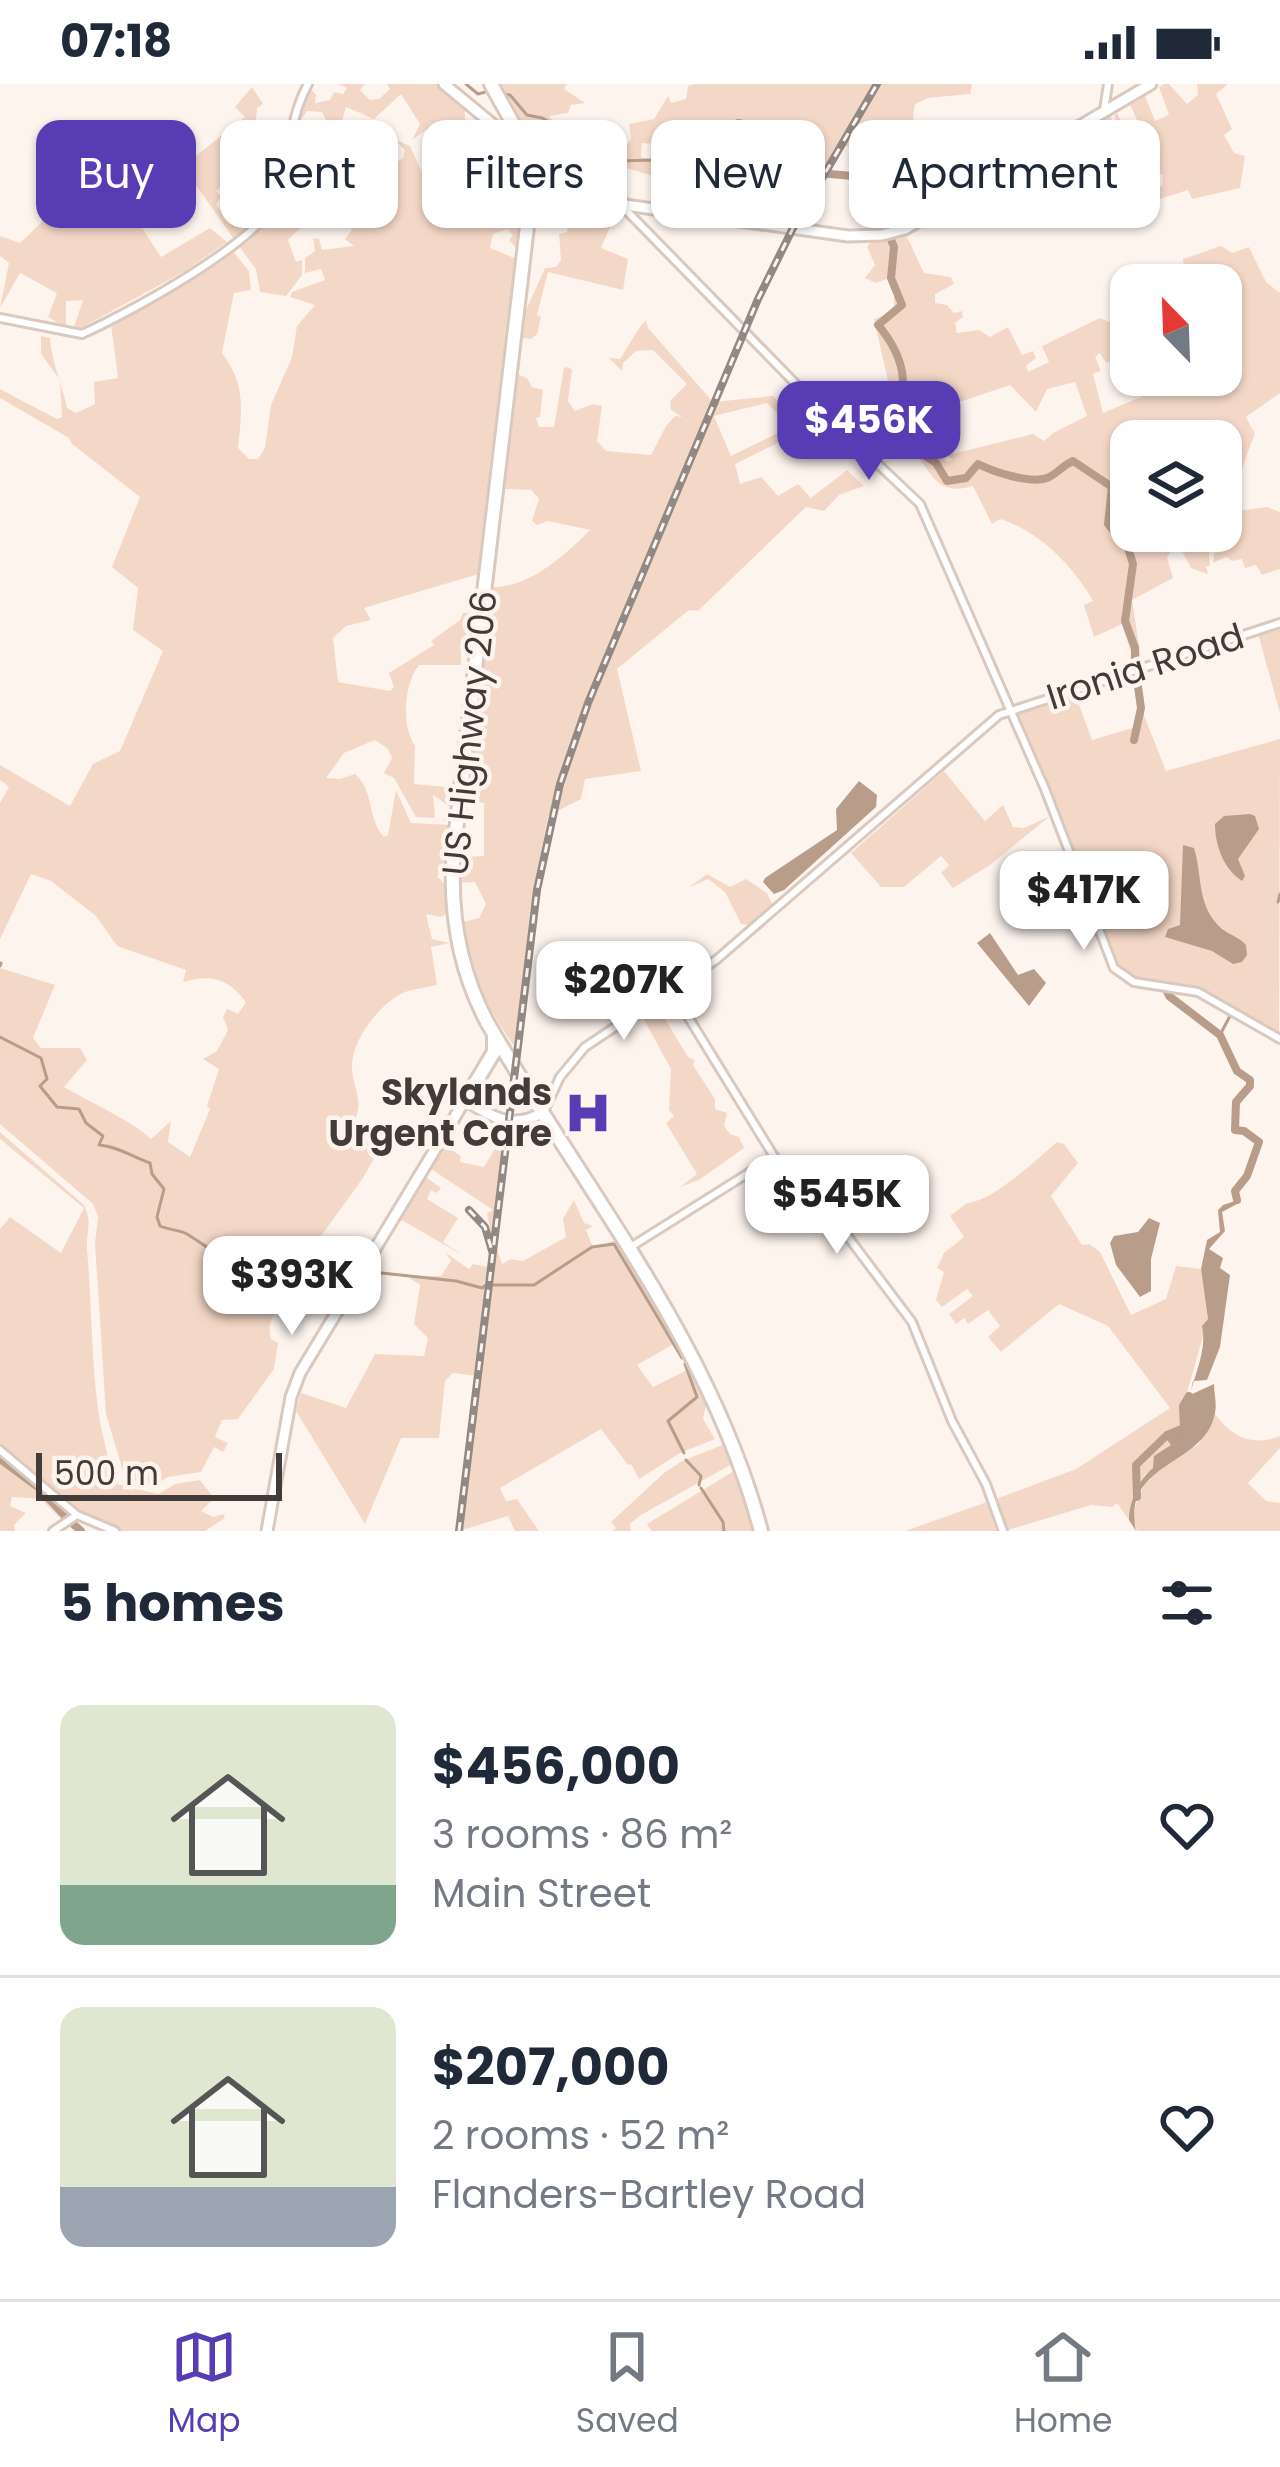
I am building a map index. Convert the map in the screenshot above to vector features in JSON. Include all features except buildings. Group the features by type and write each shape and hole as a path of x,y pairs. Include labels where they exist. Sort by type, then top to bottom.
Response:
{"highway":[{"name":"US Highway 206","path":"491,84 511,120"},
{"name":"US Highway 206","path":"528,228 452,870 460,954 494,1035 678,1326 741,1464 761,1531"},
{"path":"465,1100 494,1052 494,1035"}],"main road":[{"path":"444,84 487,120"},
{"path":"627,208 633,213 840,235 889,234 1151,84"},
{"path":"267,1531 297,1378 465,1100 511,1122 543,1112"}],"street":[{"path":"0,318 82,334 182,279 255,228 279,194 291,122 308,84"},
{"path":"1105,111 1108,84"},
{"path":"633,213 830,418 920,504 1010,709 1114,968 1134,982 1198,992 1280,1039"},
{"name":"Ironia Road","path":"543,1112 562,1073 582,1049 737,942 990,721 1010,709 1280,623"},
{"path":"990,721 999,707 1000,687"},
{"path":"671,989 774,1157 795,1185 836,1222 912,1322 1003,1531"},
{"path":"629,1248 774,1157"},
{"path":"0,1450 75,1517 115,1531"},
{"path":"56,1529 75,1517"}],"shaded area":[{"path":"338,84 365,84 360,90 370,100 390,89 387,84 440,84 464,101 465,120 422,120 422,133 412,140 420,124 401,94 374,119 346,107 342,120 326,120 322,112 307,111 297,120 311,89 315,103 330,100 334,92 343,94 347,88"},
{"path":"501,84 567,84 564,89 585,103 571,105 568,113 549,116 552,120 521,120"},
{"path":"972,84 970,94 915,104 914,120 849,120 849,147 840,143 825,169 825,120 651,120 651,144 642,143 641,157 651,160 651,175 627,168 629,124 654,119 668,96 671,103 686,99 688,86"},
{"path":"1169,84 1187,104 1198,95 1197,84 1228,84 1216,94 1232,129 1224,135 1234,153 1245,156 1240,188 1192,199 1188,190 1160,199 1163,175 1157,120 1169,115 1159,87"},
{"path":"252,87 263,104 257,108 256,120 241,120 245,117 235,107"},
{"path":"1145,96 1155,120 1137,120 1130,105"},
{"path":"220,137 216,205 220,219 196,185 196,156"},
{"path":"398,141 410,146 422,173 422,228 520,228 519,251 507,229 493,234 490,248 519,260 482,573 364,608 371,620 346,626 333,638 338,682 390,691 394,687 389,673 434,645 431,641 463,613 478,612 476,632 461,639 461,665 419,665 407,693 406,716 415,746 414,784 457,788 453,821 443,820 450,807 433,795 435,818 416,817 394,778 384,773 392,758 375,740 344,753 326,778 355,774 366,788 384,837 396,790 411,823 452,825 448,859 437,876 447,886 449,911 441,917 426,914 432,939 450,943 431,947 437,985 391,1000 356,1046 352,1066 358,1107 354,1122 382,1144 308,1254 340,1268 338,1274 293,1286 281,1299 270,1328 271,1339 278,1343 274,1369 238,1419 222,1420 215,1437 228,1443 223,1452 214,1447 201,1472 168,1477 155,1485 125,1478 106,1414 95,1243 98,1217 93,1204 0,1124 0,968 55,985 33,1038 41,1048 80,1048 87,1060 64,1087 151,1139 171,1121 168,1142 190,1157 210,1109 219,1069 203,1059 217,1051 228,1030 223,1017 227,1009 238,1014 246,1002 225,983 210,978 183,982 186,970 117,946 96,916 51,881 31,874 0,939 0,803 9,787 0,780 0,765 70,806 93,764 120,751 163,651 133,630 138,588 112,567 140,497 69,438 0,398 0,389 57,419 62,417 60,383 67,408 76,413 95,404 94,382 118,378 111,325 232,250 249,271 251,290 234,293 222,353 239,387 238,448 249,459 258,459 265,448 271,405 292,357 297,326 315,305 290,297 292,292 325,280 321,269 305,273 305,258 315,251 313,238 319,239 322,250 354,246 345,239 350,228 398,228 398,161 405,150"},
{"path":"36,228 142,228 161,257 210,228 227,242 185,271 81,328 74,327 83,300 66,301 66,328 48,317 57,293 20,273 0,308 9,263 0,256 0,236 20,243"},
{"path":"226,228 245,228 234,239"},
{"path":"259,228 300,228 288,240 296,262 302,260 302,275 286,296 260,292 256,269 238,245"},
{"path":"568,228 610,228 601,248 628,259 623,290 548,272 537,334 522,338 521,321 545,268 556,267 561,260 559,234"},
{"path":"907,237 924,273 951,277 954,284 935,294 935,303 947,305 954,313 962,311 963,317 955,323 957,333 979,330 990,337 1008,327 1022,355 1033,351 1036,358 1026,366 1028,372 1049,362 1042,346 1100,318 1110,322 1110,361 1106,363 1100,353 1095,357 1101,371 1093,374 1103,413 1143,396 1242,396 1242,264 1184,264 1183,259 1221,246 1232,253 1249,247 1266,282 1280,293 1280,393 1246,417 1255,434 1242,470 1242,420 1110,420 1110,552 1170,552 1167,557 1173,578 1132,600 1141,659 1149,662 1129,667 1131,652 1122,624 1094,637 1084,605 1093,601 1066,563 1042,541 1000,519 992,524 973,486 944,486 914,451 930,436 946,462 952,460 948,455 1033,434 1044,441 1087,416 1075,382 1047,389 1036,412 1010,385 918,416 913,422 905,409 894,407 874,319 894,312 894,289 887,279 876,283 865,278 875,265 867,247 871,242"},
{"path":"646,320 713,402 773,396 788,411 778,414 767,403 714,416 731,456 776,434 824,420 735,464 740,484 761,477 778,496 798,484 811,498 847,470 864,486 839,495 824,511 806,507 698,611 689,610 617,669 641,771 585,779 581,799 548,816 530,911 515,1047 480,988 469,956 463,922 479,918 486,904 475,882 458,879 462,857 484,856 484,803 468,801 491,587 532,576 590,530 548,521 537,525 532,521 539,499 531,490 505,489 517,374 543,390 540,417 536,418 539,427 554,427 564,368 568,367 572,370 568,401 575,411 593,404 602,406 597,441 606,451 651,455 666,426 675,416 682,417 671,410 670,401 687,384 653,350 636,351 623,363 622,371 609,358 620,359"},
{"path":"41,336 50,338 59,378 41,354"},
{"path":"1267,507 1280,512 1280,569 1262,575 1256,565 1245,568 1242,559 1226,557 1213,563 1214,553 1242,552 1242,510"},
{"path":"1182,552 1209,552 1208,574 1191,568"},
{"path":"1280,626 1280,713 1258,634"},
{"path":"1074,691 1092,740 1139,726 1141,711 1166,771 1280,739 1279,1036 1209,994 1139,979 1113,963 1017,710"},
{"path":"944,771 985,821 1003,805 1013,827 1024,828 1050,816 953,888 941,873 949,865 941,856 904,887 881,887 851,853"},
{"path":"859,781 877,795 876,807 774,894 763,882 765,878 837,830 836,809"},
{"path":"1250,814 1259,829 1238,859 1245,876 1242,881 1222,856 1215,824 1224,816"},
{"path":"1183,845 1194,848 1208,911 1222,929 1246,945 1242,962 1233,964 1212,951 1165,937 1168,929 1180,925"},
{"path":"707,874 730,887 746,879 767,893 773,906 750,925 741,924 725,892 708,879 688,888"},
{"path":"990,933 1018,975 1034,969 1046,983 1029,1006 977,943"},
{"path":"656,1004 688,1057 695,1060 693,1065 715,1099 715,1109 727,1113 724,1126 739,1137 744,1148 699,1180 680,1187 697,1174 666,1123 674,1116 669,1110 671,1069 642,1016"},
{"path":"506,1127 492,1239 487,1213 493,1210 431,1169 446,1147 461,1156 460,1162 484,1167 500,1140 501,1128"},
{"path":"0,1132 84,1205 87,1211 96,1389 113,1483 158,1494 175,1484 200,1480 214,1498 201,1511 225,1518 205,1531 122,1531 78,1514 0,1447 0,1229 10,1217 61,1253 84,1208 0,1139"},
{"path":"1057,1142 1078,1163 1051,1196 1082,1245 1100,1252 1131,1315 1166,1299 1176,1266 1201,1269 1208,1319 1185,1400 1186,1423 1154,1469 1145,1474 1129,1520 1117,1503 1112,1507 1091,1505 1008,1530 996,1499 1076,1469 1170,1408 1108,1326 1059,1304 1001,1352 988,1337 1000,1326 988,1310 968,1324 964,1318 956,1324 949,1314 973,1296 967,1289 942,1307 936,1300 944,1272 937,1268 944,1253 964,1237 950,1216 1001,1188"},
{"path":"423,1175 441,1188 437,1193 431,1190 427,1199 458,1218 443,1242 464,1256 398,1218"},
{"path":"1236,1194 1237,1204 1222,1212 1225,1231 1209,1249 1223,1258 1220,1268 1230,1275 1220,1347 1207,1380 1194,1381 1202,1326 1208,1319 1201,1269 1207,1240 1220,1232 1218,1210 1235,1201"},
{"path":"574,1200 584,1223 593,1226 586,1230 593,1247 616,1240 679,1341 637,1365 653,1387 691,1368 707,1400 703,1419 715,1439 680,1453 639,1479 601,1429 500,1488 506,1501 517,1499 539,1531 515,1531 508,1516 459,1531 477,1376 453,1373 445,1381 439,1438 401,1438 365,1524 296,1411 301,1393 346,1408 375,1354 424,1356 428,1338 414,1324 420,1285 408,1277 441,1276 451,1261 446,1253 469,1269 473,1264 488,1267 484,1285 491,1285 496,1246 502,1264 511,1259 523,1261 566,1237 563,1219"},
{"path":"1149,1218 1160,1223 1151,1259 1151,1291 1140,1297 1116,1265 1110,1243 1114,1236 1138,1232"},
{"path":"1214,1384 1216,1409 1208,1431 1141,1491 1135,1508 1136,1531 1129,1520 1133,1499 1153,1468 1154,1456 1171,1445 1164,1436 1186,1423 1190,1394"},
{"path":"1215,1414 1243,1438 1280,1436 1280,1448 1248,1483 1266,1501 1280,1503 1280,1531 1137,1531 1131,1515 1148,1476 1199,1444"},
{"path":"725,1444 732,1464 641,1515 630,1524 631,1531 613,1531 611,1522 664,1473"},
{"path":"0,1453 72,1515 62,1520 41,1499 12,1497 10,1506 26,1513 14,1525 15,1531 0,1531"},
{"path":"734,1471 753,1531 651,1531 647,1524"},
{"path":"987,1502 999,1531 905,1531"}],"waterway":[{"path":"466,84 478,94 489,91"},
{"path":"504,94 527,115 546,120"},
{"path":"627,161 651,160"},
{"path":"825,174 853,176 878,194 888,191 881,218 888,231"},
{"path":"890,237 894,247 891,278 902,305 878,325 899,359 912,423"},
{"path":"915,429 925,443 922,454 936,463 947,481 966,478 978,464 1012,476 1040,479 1073,461 1112,487 1108,524 1128,548 1133,564 1125,621 1135,648 1135,666"},
{"path":"1134,740 1141,708 1136,672"},
{"path":"1278,902 1280,894"},
{"path":"1165,987 1169,996 1220,1035 1237,1071 1250,1080 1236,1102 1235,1130 1259,1142 1247,1176 1235,1191 1237,1200"},
{"path":"1220,1035 1231,1014"},
{"path":"0,1037 41,1058 47,1079 40,1086 57,1107 79,1109 86,1123 103,1136 99,1145 150,1163 164,1189 157,1217 160,1226 187,1234 234,1264 265,1271 271,1279 292,1276 313,1281 322,1269 333,1273 356,1269"},
{"path":"491,1285 534,1285 592,1247 614,1244 682,1358"},
{"path":"363,1271 486,1285"},
{"path":"684,1453 668,1421 697,1397 685,1364"},
{"path":"1137,1497 1136,1465 1167,1435 1184,1428 1183,1406 1189,1396"},
{"path":"0,1459 38,1487 68,1519"},
{"path":"686,1460 701,1476 699,1485"},
{"path":"701,1488 724,1531"},
{"path":"71,1522 81,1531"}],"railway":[{"path":"459,1531 537,890 560,784 588,703 758,299 793,228 877,84"},
{"path":"469,1210 485,1227 492,1251"}],"place":[{"name":"Skylands Urgent Care","path":"588,1113"}]}
